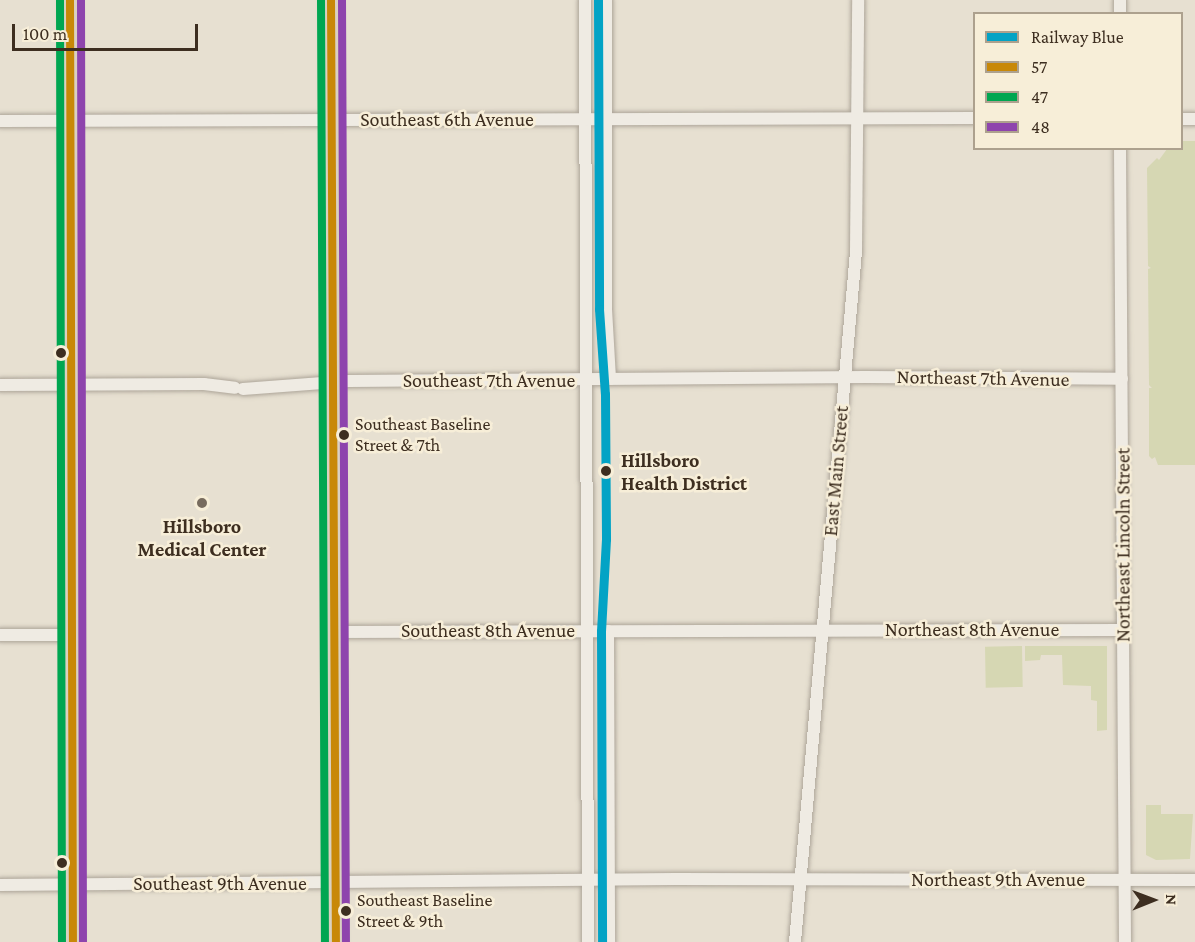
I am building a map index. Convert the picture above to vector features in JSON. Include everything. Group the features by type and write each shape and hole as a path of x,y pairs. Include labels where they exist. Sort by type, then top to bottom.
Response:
{"highway":[{"path":"70,0 74,635 73,942"},
{"path":"331,0 336,942"}],"street":[{"path":"585,0 588,942"},
{"path":"606,0 606,309 610,379"},
{"name":"East Main Street","path":"795,942 858,224 858,0"},
{"name":"Southeast 6th Avenue","path":"0,121 973,118"},
{"name":"Northeast Lincoln Street","path":"1120,150 1125,942"},
{"name":"Southeast 7th Avenue","path":"0,385 204,384 239,388 333,382 844,377"},
{"name":"Northeast 7th Avenue","path":"844,377 1122,379"},
{"path":"608,630 609,942"},
{"name":"Northeast 8th Avenue","path":"822,631 1123,630"},
{"name":"Southeast 8th Avenue","path":"334,632 822,631"},
{"path":"0,635 74,635"},
{"name":"Northeast 9th Avenue","path":"800,879 1195,879"},
{"name":"Southeast 9th Avenue","path":"0,885 800,879"}],"green space":[{"path":"1183,141 1195,141 1195,465 1158,465 1155,457 1152,459 1149,456 1149,388 1152,388 1149,385 1148,269 1151,268 1148,266 1147,168 1157,158 1159,160 1166,150 1183,150"},
{"path":"1022,646 1023,687 986,688 985,647"},
{"path":"1025,646 1107,646 1107,730 1097,731 1097,701 1091,700 1091,686 1063,685 1062,655 1041,655 1040,660 1025,661"},
{"path":"1146,805 1161,805 1161,814 1193,814 1190,859 1156,860 1146,855"}],"rail line":[{"name":"Blue","path":"598,0 599,309 605,394 606,539 601,631 602,942"}],"transit line":[{"name":"47","path":"60,0 62,942"},
{"name":"57","path":"70,0 73,942"},
{"name":"48","path":"81,0 83,942"},
{"name":"47","path":"321,0 325,942"},
{"name":"57","path":"331,0 336,942"},
{"name":"48","path":"342,0 346,942"}],"place":[{"name":"Southeast Baseline Street & 7th","path":"344,435"},
{"name":"Hillsboro Health District","path":"606,471"},
{"name":"Hillsboro Medical Center","path":"202,503"},
{"name":"Southeast Baseline Street & 9th","path":"346,911"}]}
